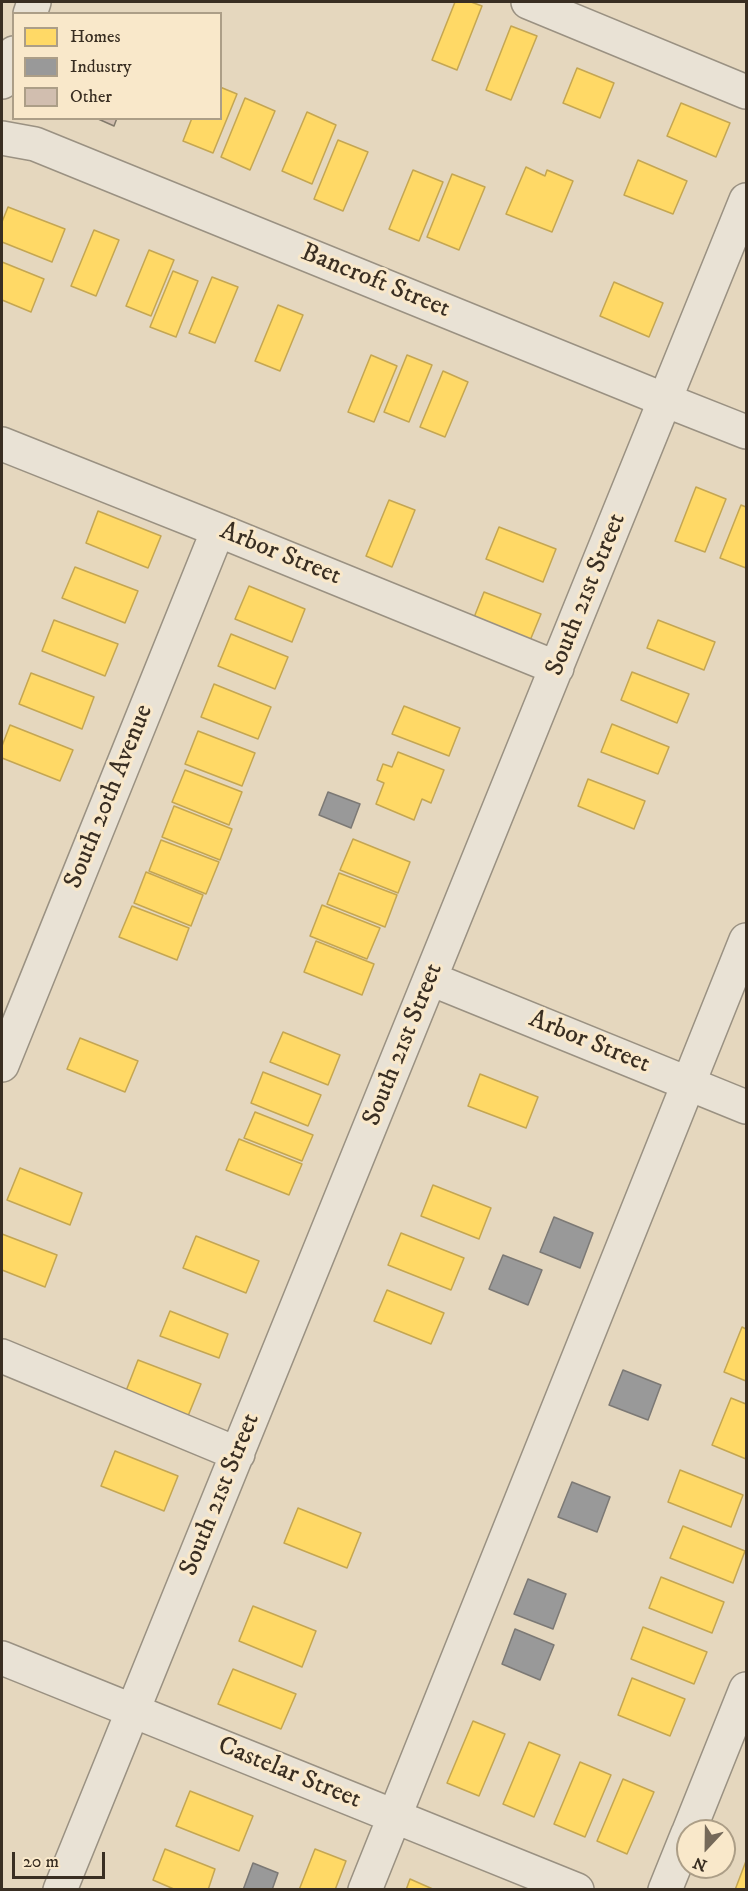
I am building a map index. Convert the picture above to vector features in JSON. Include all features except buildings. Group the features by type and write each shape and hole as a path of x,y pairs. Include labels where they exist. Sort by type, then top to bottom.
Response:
{"street":[{"path":"528,2 747,92"},
{"path":"2,82 12,58"},
{"name":"Bancroft Street","path":"2,138 35,144 747,432"},
{"name":"South 21st Street","path":"60,1890 747,200"},
{"name":"Arbor Street","path":"2,444 557,668"},
{"name":"South 20th Avenue","path":"2,1065 218,530"},
{"path":"365,1890 747,940"},
{"name":"Arbor Street","path":"431,979 747,1107"},
{"path":"2,1356 238,1454"},
{"name":"Castelar Street","path":"2,1658 577,1890"},
{"path":"693,1819 747,1689"},
{"path":"665,1890 676,1862"}]}
